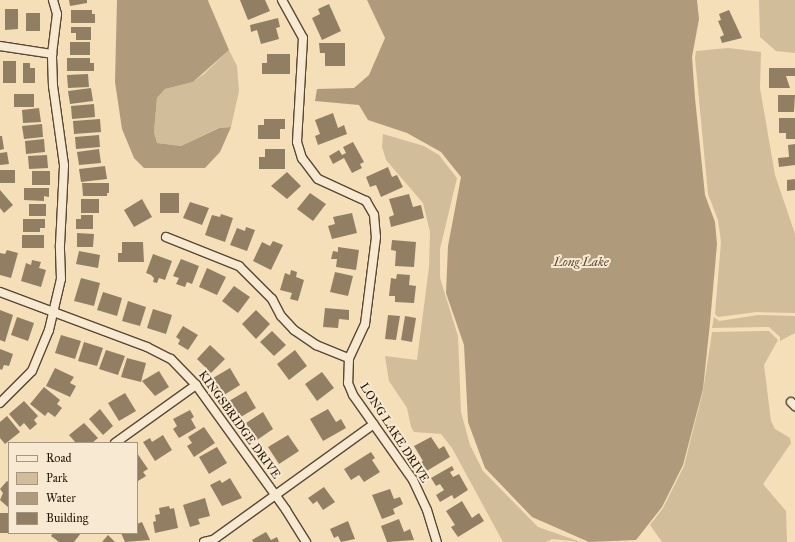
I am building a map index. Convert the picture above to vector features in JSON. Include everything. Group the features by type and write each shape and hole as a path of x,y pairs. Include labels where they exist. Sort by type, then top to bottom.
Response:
{"street":[{"path":"0,403 32,371 53,314 62,280 60,246 64,165 53,86 52,54 57,14 53,0"},
{"name":"LONG LAKE DRIVE","path":"282,0 303,38 298,142 302,158 318,179 366,201 374,216 375,244 364,324 349,358 348,383 353,395 413,480 427,510 437,542"},
{"path":"0,46 52,54"},
{"path":"166,237 239,266 272,299 281,316 294,330 316,345 349,358"},
{"name":"KINGSBRIDGE DRIVE","path":"0,292 53,314 165,356 196,385 275,495 306,542"},
{"path":"116,442 196,385"},
{"path":"204,542 213,540 374,424"}],"green space":[{"path":"759,0 795,0 795,53 776,51 760,37"},
{"path":"728,48 761,52 760,88 775,175 795,234 795,313 757,312 718,317 715,314 721,242 718,220 708,194 695,58 696,51"},
{"path":"229,50 237,66 239,91 231,127 218,128 181,146 157,143 154,132 157,98 165,89 193,82 204,74"},
{"path":"383,134 424,146 439,155 457,178 440,249 440,278 458,336 461,412 470,445 483,471 538,527 581,542 552,539 546,542 503,542 452,448 441,434 414,432 411,427 407,408 389,381 385,356 417,360 429,267 430,232 423,203 386,160 382,147"},
{"path":"758,315 795,316 795,333 780,341 780,337 769,327 712,328 714,317 719,321"},
{"path":"769,331 778,340 764,365 771,421 775,429 790,438 791,443 763,484 786,511 787,542 662,542 650,525 663,508 684,466 703,391 712,332"}],"water":[{"path":"117,0 208,0 229,50 193,82 165,89 157,98 154,132 157,143 181,146 219,128 231,127 220,152 205,168 144,168 134,158 122,129 115,82"},
{"name":"Long Lake","path":"367,0 697,0 699,19 692,57 695,98 705,195 715,222 717,244 703,389 683,465 662,507 636,540 589,542 532,517 485,468 468,422 464,345 446,293 448,246 461,177 441,152 407,133 368,120 359,105 315,101 317,89 354,88 369,75 385,38"}],"building":[{"path":"69,0 87,0 87,3 70,6"},
{"path":"240,0 265,0 270,11 248,20"},
{"path":"329,4 341,31 322,40 312,18 320,14 318,9"},
{"path":"5,9 18,9 18,29 5,30"},
{"path":"71,10 92,10 92,14 95,14 95,23 71,23"},
{"path":"729,10 742,38 722,43 720,37 724,35 718,21 721,20 719,14"},
{"path":"26,13 40,13 40,31 26,31"},
{"path":"278,18 280,27 276,28 279,39 261,44 257,30 251,32 250,25"},
{"path":"71,27 91,27 91,40 76,40 76,33 71,33"},
{"path":"70,42 90,42 90,55 70,55"},
{"path":"319,43 345,43 345,66 325,66 325,53 320,53"},
{"path":"267,54 290,54 290,74 262,74 262,63 267,63"},
{"path":"67,58 90,58 90,63 94,63 94,71 67,71"},
{"path":"3,61 16,61 16,83 3,83"},
{"path":"23,63 30,63 30,68 35,68 35,83 23,83"},
{"path":"769,68 795,68 795,76 786,76 790,88 769,88"},
{"path":"88,74 89,87 68,88 67,75"},
{"path":"91,88 93,101 70,104 68,91"},
{"path":"14,94 34,94 34,107 14,107"},
{"path":"778,95 795,95 794,112 778,112"},
{"path":"94,104 95,117 72,119 71,106"},
{"path":"39,108 41,122 23,123 22,110"},
{"path":"333,113 338,128 344,125 347,134 318,145 315,136 320,134 315,120"},
{"path":"779,118 795,118 795,139 786,139 786,133 779,133"},
{"path":"100,119 101,132 74,134 73,121"},
{"path":"264,119 285,119 285,129 280,129 280,139 258,139 258,125 264,125"},
{"path":"42,124 43,137 24,139 22,126"},
{"path":"99,135 100,147 76,149 75,137"},
{"path":"0,136 2,136 4,149 0,150"},
{"path":"44,139 45,152 26,154 25,141"},
{"path":"353,142 364,162 360,164 362,168 352,173 344,158 333,164 329,156 339,150 342,155 346,153 343,147"},
{"path":"795,144 795,165 779,167 778,158 789,157 788,145"},
{"path":"99,149 101,163 79,165 77,152"},
{"path":"265,149 285,149 285,169 259,169 259,157 265,157"},
{"path":"7,152 9,164 0,165 0,153"},
{"path":"47,155 48,168 29,169 28,156"},
{"path":"105,166 107,179 81,182 79,169"},
{"path":"388,167 392,177 397,175 403,187 381,197 376,185 370,187 366,177"},
{"path":"0,170 15,170 15,183 0,183"},
{"path":"32,171 50,171 50,185 32,185"},
{"path":"287,172 301,186 287,199 271,186"},
{"path":"795,179 795,190 787,191 787,180"},
{"path":"82,183 109,183 109,193 107,193 107,196 83,196"},
{"path":"24,188 49,188 49,197 44,196 44,201 24,200"},
{"path":"0,190 13,205 4,213 0,208"},
{"path":"160,193 179,193 179,213 160,213"},
{"path":"310,193 326,204 313,221 297,209"},
{"path":"409,194 413,207 421,205 424,218 391,227 389,217 394,215 389,199"},
{"path":"81,199 99,199 99,213 81,213"},
{"path":"142,199 152,217 134,227 124,210"},
{"path":"190,202 209,208 202,225 183,218"},
{"path":"29,204 46,204 46,216 29,216"},
{"path":"352,213 357,233 332,239 328,226 335,224 333,217"},
{"path":"221,214 233,218 225,242 205,235 212,215 220,217"},
{"path":"81,215 93,215 93,229 76,229 76,219 81,219"},
{"path":"23,219 45,219 45,228 40,228 40,232 23,232"},
{"path":"246,227 255,230 247,251 230,245 237,228 245,231"},
{"path":"77,233 94,234 93,247 77,247"},
{"path":"22,235 44,235 44,248 22,248"},
{"path":"392,240 416,242 414,267 395,266 396,251 391,250"},
{"path":"273,241 283,245 271,270 253,261 262,242 270,246"},
{"path":"122,242 143,242 144,262 118,262 118,253 122,253"},
{"path":"338,247 359,250 356,270 336,267 337,259 331,259 333,251 338,252"},
{"path":"7,250 18,253 11,278 0,275 0,253 5,254"},
{"path":"79,251 100,255 98,268 76,264"},
{"path":"153,254 172,261 165,280 159,278 157,283 153,282 154,278 146,273"},
{"path":"181,259 199,266 192,284 187,282 185,287 176,284 179,278 173,276"},
{"path":"32,260 41,262 39,268 46,270 41,287 21,281 26,263 31,265"},
{"path":"207,268 226,277 217,295 199,287"},
{"path":"291,270 297,272 296,277 304,280 298,301 290,299 292,293 280,290 285,273 290,275"},
{"path":"335,272 353,276 348,296 330,292"},
{"path":"397,274 410,275 409,285 416,286 414,303 395,302 395,296 389,296 391,278 396,279"},
{"path":"81,278 100,283 94,306 74,301"},
{"path":"234,286 250,297 238,313 222,301"},
{"path":"103,292 122,298 117,316 97,310"},
{"path":"128,301 146,307 140,326 122,321"},
{"path":"325,308 349,310 349,320 339,319 338,328 323,327"},
{"path":"153,309 172,315 166,334 147,328"},
{"path":"0,310 13,315 5,342 0,340"},
{"path":"256,310 270,324 256,339 242,324"},
{"path":"388,315 400,316 396,340 385,339"},
{"path":"405,316 416,318 412,342 401,340"},
{"path":"17,317 34,323 28,341 11,335"},
{"path":"183,326 198,335 188,350 178,344 180,340 176,337"},
{"path":"272,331 286,345 274,356 260,342"},
{"path":"61,335 81,341 75,359 55,353"},
{"path":"84,342 103,348 97,366 78,361"},
{"path":"210,345 225,359 211,373 197,359"},
{"path":"0,349 13,354 9,366 4,365 2,370 0,369"},
{"path":"106,350 125,356 118,375 99,369"},
{"path":"295,350 307,366 289,380 277,364"},
{"path":"127,358 146,363 141,382 121,377"},
{"path":"55,368 74,377 70,383 76,386 70,397 46,386"},
{"path":"230,368 240,385 224,395 213,378"},
{"path":"159,371 169,387 155,396 142,381"},
{"path":"322,372 334,388 317,401 305,384"},
{"path":"44,387 60,400 57,404 62,408 55,417 48,412 45,416 30,404"},
{"path":"246,391 256,408 239,418 229,401"},
{"path":"125,393 136,411 119,421 108,403"},
{"path":"24,401 38,416 34,420 37,424 30,430 24,423 20,427 9,414"},
{"path":"100,409 113,426 103,435 89,419"},
{"path":"328,409 336,422 341,419 346,428 323,441 310,419"},
{"path":"190,410 194,417 191,419 196,428 179,438 173,429 177,426 173,419"},
{"path":"263,412 273,429 257,440 246,423"},
{"path":"7,416 20,432 5,444 0,438 0,422"},
{"path":"84,423 98,438 93,442 75,442 69,435"},
{"path":"204,427 215,443 194,457 187,446 192,443 188,437"},
{"path":"163,435 172,450 155,461 143,442 150,438 152,442"},
{"path":"288,435 299,451 279,464 268,447"},
{"path":"431,437 439,449 444,446 450,457 425,472 419,463 423,461 414,446"},
{"path":"217,447 227,463 209,474 199,457"},
{"path":"371,452 375,458 372,460 380,472 364,482 359,475 351,480 344,469"},
{"path":"138,454 148,469 143,472 146,476 138,481"},
{"path":"452,466 454,470 450,472 453,477 459,474 468,490 454,499 452,495 440,502 436,495 444,490 440,484 436,486 431,478"},
{"path":"230,478 242,498 222,506 210,485 220,480 222,483"},
{"path":"8,482 8,507 0,500 3,493 0,489"},
{"path":"324,487 335,502 323,510 317,501 313,504 308,498"},
{"path":"390,489 394,499 400,497 403,504 393,509 395,514 382,519 372,495"},
{"path":"205,498 210,516 198,519 200,524 190,527 183,505"},
{"path":"462,501 472,518 479,513 484,521 458,537 451,527 455,525 446,511"},
{"path":"169,506 170,509 174,508 178,528 155,533 153,522 156,521 155,515 160,514 159,508"},
{"path":"0,513 8,513 8,533 0,533"},
{"path":"399,519 404,532 410,529 414,540 387,542 381,526"},
{"path":"348,521 355,539 341,542 338,536 334,538 330,529"},
{"path":"142,522 150,540 125,542 121,534 138,534 138,524"},
{"path":"266,532 271,540 277,537 279,542 253,542 252,540"},
{"path":"52,534 80,534 74,542 59,542 51,536"},
{"path":"108,535 115,542 102,542"}]}
